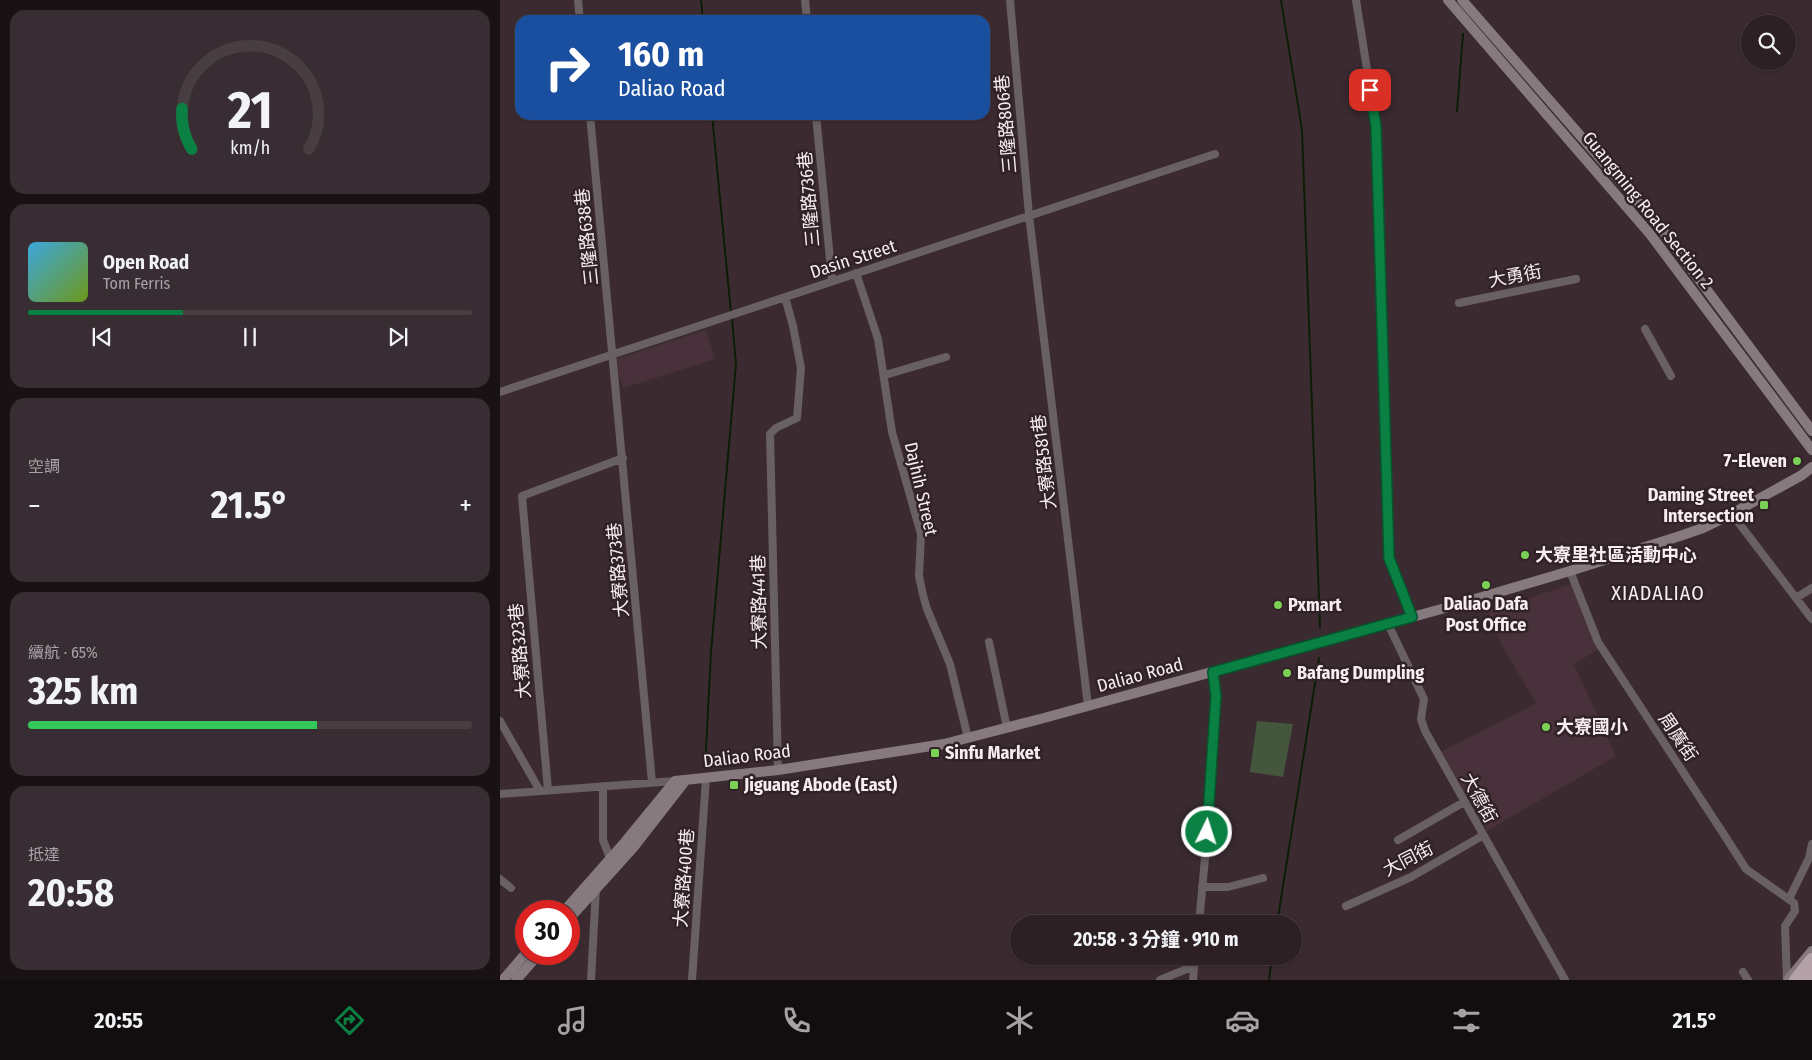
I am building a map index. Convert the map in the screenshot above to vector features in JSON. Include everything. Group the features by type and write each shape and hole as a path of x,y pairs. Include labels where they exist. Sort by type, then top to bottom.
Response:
{"highway":[{"path":"1796,980 1812,960"}],"street":[{"path":"578,0 580,15"},
{"path":"805,0 806,15"},
{"name":"三隆路806巷","path":"1010,0 1029,215"},
{"path":"1356,0 1376,126 1389,558 1412,617"},
{"name":"Guangming Road Section 2","path":"1448,0 1650,234 1812,450"},
{"name":"Guangming Road Section 2","path":"1462,0 1660,227 1812,431"},
{"name":"三隆路638巷","path":"590,120 614,356"},
{"name":"三隆路736巷","path":"816,120 832,280"},
{"name":"Dasin Street","path":"500,392 614,356 832,280 856,274 1215,154"},
{"name":"大寮路581巷","path":"1029,215 1088,706"},
{"name":"Dajhih Street","path":"856,274 878,339 885,374 892,432 920,534 919,576 923,595 950,664 968,738"},
{"name":"大勇街","path":"1459,302 1576,279"},
{"name":"大寮路441巷","path":"778,770 770,434 776,428 797,418 801,368 785,297"},
{"path":"1645,329 1671,376"},
{"name":"大寮路373巷","path":"614,356 652,782"},
{"path":"885,374 946,356"},
{"name":"大寮路323巷","path":"544,791 522,496 623,458"},
{"name":"Daliao Road","path":"675,780 778,770 934,746 1007,728 1388,624 1570,571 1703,528 1802,475 1812,466"},
{"path":"1732,514 1812,619"},
{"name":"周廣街","path":"1570,571 1598,642 1722,830 1737,857 1750,873 1789,899"},
{"path":"1796,598 1812,588"},
{"name":"大德街","path":"1388,624 1424,699 1421,719 1425,731 1482,836 1536,926 1565,980"},
{"path":"989,642 1007,728"},
{"path":"1200,915 1216,696 1213,672"},
{"path":"500,721 544,791"},
{"name":"大寮路400巷","path":"692,980 706,778"},
{"path":"500,794 675,780"},
{"path":"574,900 675,780"},
{"path":"580,906 633,848 686,780"},
{"path":"603,786 603,840 610,858"},
{"path":"1398,840 1464,802"},
{"name":"大同街","path":"1346,906 1411,877 1482,836"},
{"path":"1788,980 1785,926 1796,907 1789,899 1809,858 1812,844"},
{"path":"1202,887 1228,887 1263,878"},
{"path":"500,879 511,888"},
{"path":"591,980 596,888"},
{"path":"1788,980 1812,950"},
{"path":"503,980 516,965"},
{"path":"516,980 529,965"},
{"path":"1160,980 1194,966 1194,980"},
{"path":"1743,972 1748,980"}],"shaded area":[{"path":"706,330 715,359 623,388 614,360"},
{"name":"大寮國小","path":"1572,584 1599,649 1574,664 1616,756 1487,831 1441,752 1536,703 1503,648 1488,611"}],"green space":[{"path":"1257,721 1293,724 1283,777 1250,772"}],"waterway":[{"path":"701,0 702,15"},
{"path":"1281,0 1302,130 1320,627"},
{"path":"1457,111 1463,34"},
{"path":"712,120 731,313"},
{"path":"705,767 711,652 736,364 732,318"},
{"path":"1278,915 1319,658"},
{"path":"1269,980 1271,965"}],"place":[{"name":"7-Eleven","path":"1797,461"},
{"name":"Daming Street Intersection","path":"1764,505"},
{"name":"大寮里社區活動中心","path":"1525,555"},
{"name":"Daliao Dafa Post Office","path":"1486,585"},
{"name":"Pxmart","path":"1278,605"},
{"name":"Bafang Dumpling","path":"1287,673"},
{"name":"大寮國小","path":"1546,727"},
{"name":"Sinfu Market","path":"935,753"},
{"name":"Jiguang Abode (East)","path":"734,785"}],"district":[{"name":"XIADALIAO","path":"1658,593"}],"route":[{"path":"1207,832 1216,696 1213,672 1412,617 1389,558 1376,126 1370,90"}]}
